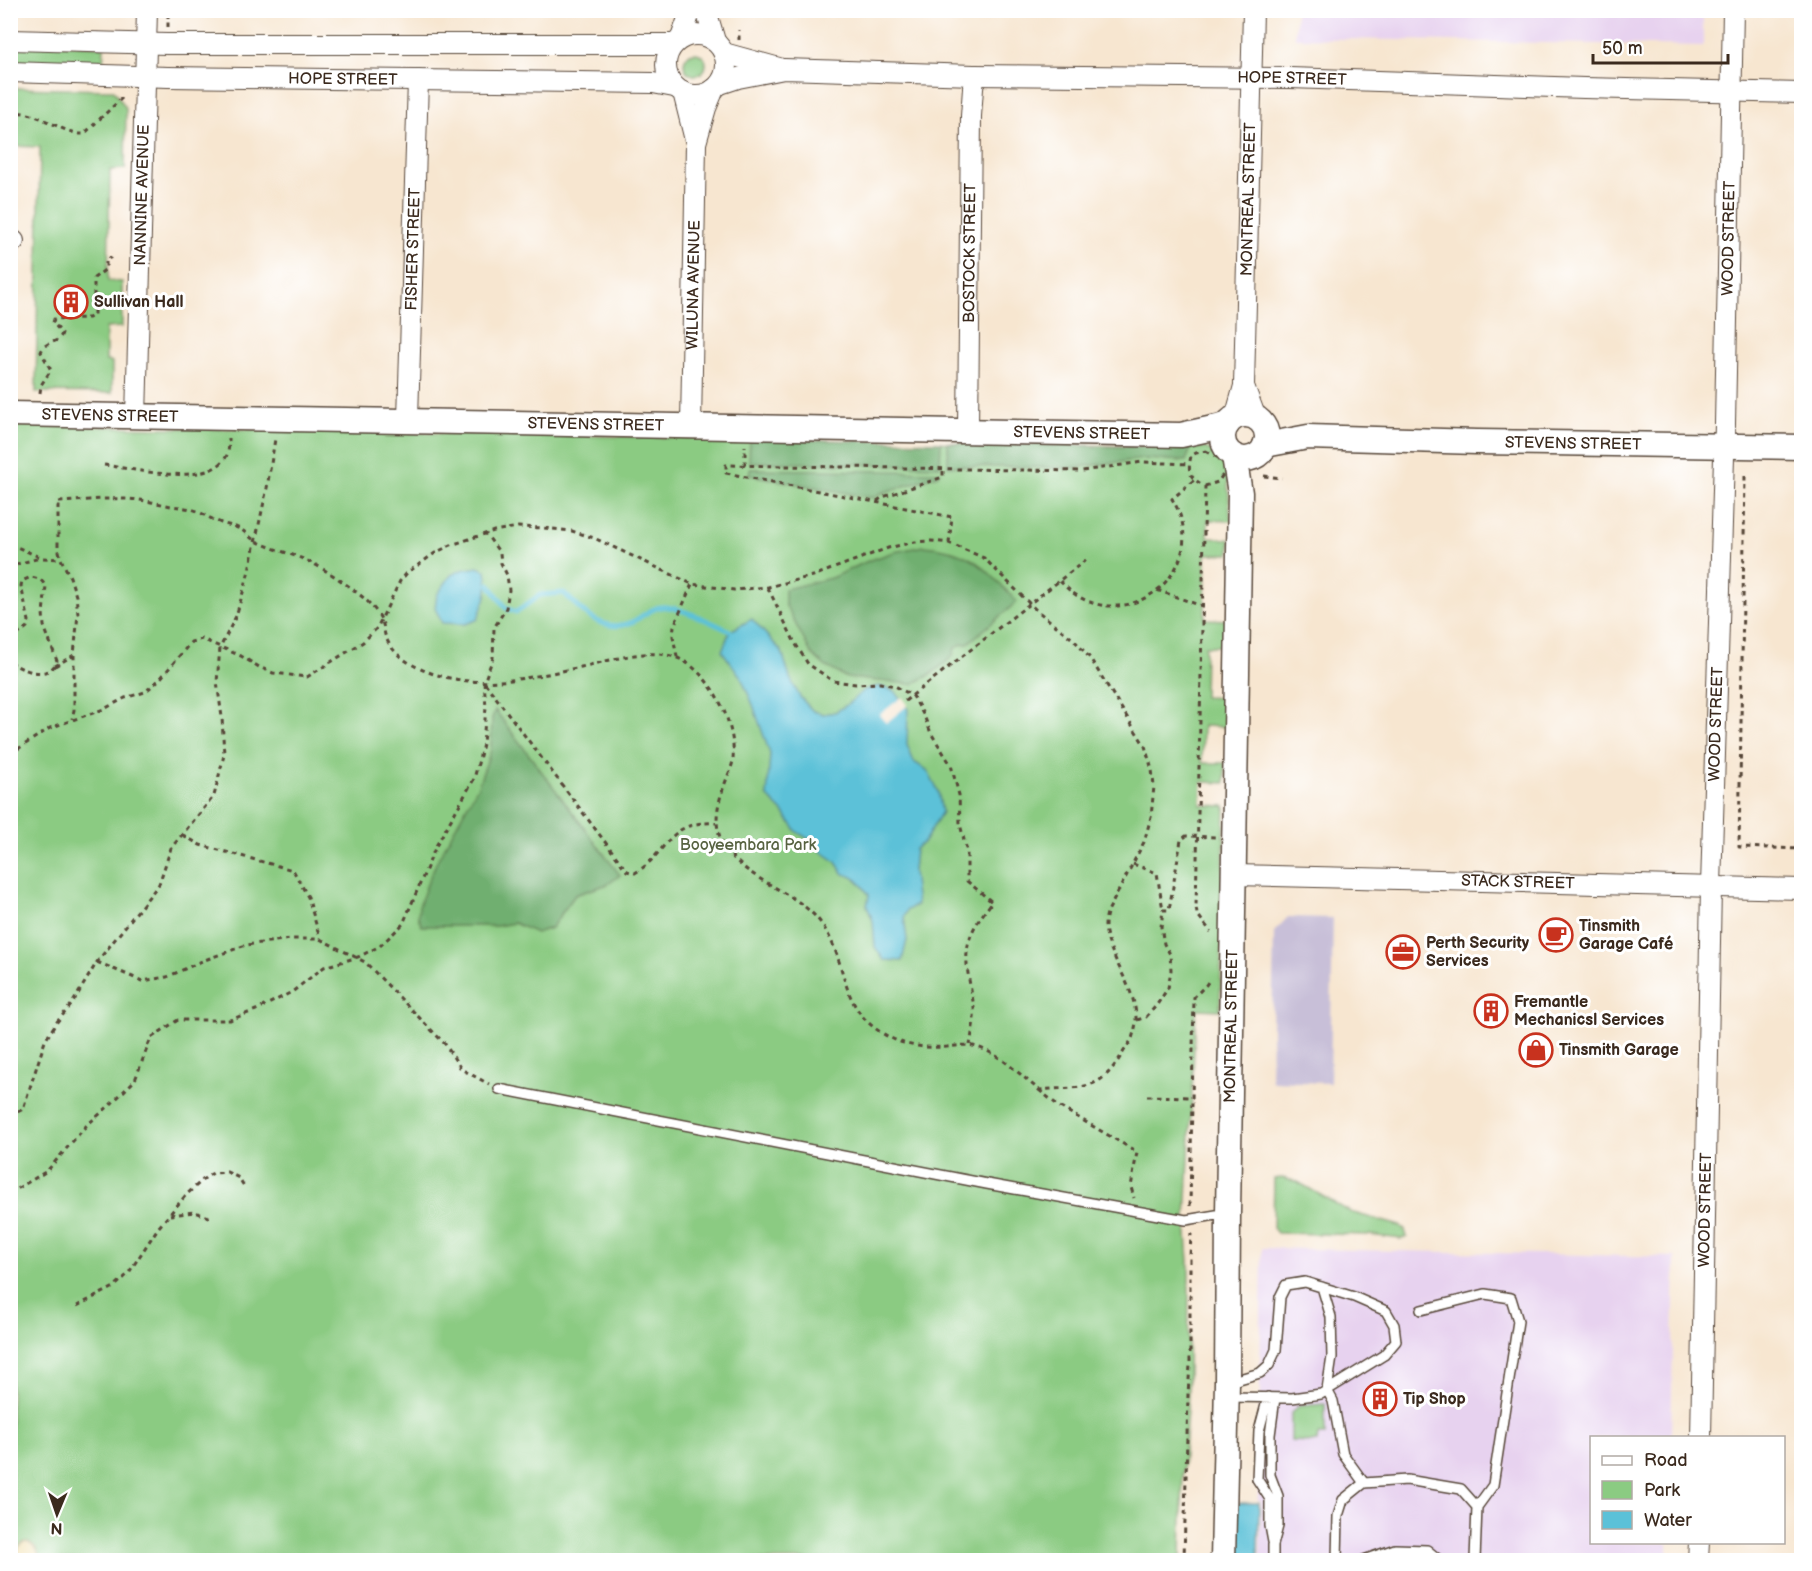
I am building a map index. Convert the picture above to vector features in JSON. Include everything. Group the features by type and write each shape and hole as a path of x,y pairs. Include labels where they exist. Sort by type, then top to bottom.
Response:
{"street":[{"name":"NANNINE AVENUE","path":"135,417 147,10"},
{"path":"690,10 678,41 666,57 665,65 669,81 679,90 693,95 704,94 717,86 726,69 706,10"},
{"name":"MONTREAL STREET","path":"1223,1560 1240,493 1247,441 1244,386 1253,10"},
{"name":"WOOD STREET","path":"1701,1436 1711,885 1724,445 1732,10"},
{"path":"678,41 690,34 698,34 707,36 719,47"},
{"name":"HOPE STREET","path":"10,40 147,44 678,41"},
{"name":"HOPE STREET","path":"719,47 784,69"},
{"name":"HOPE STREET","path":"717,86 738,78 784,69 974,75 1252,77 1802,93"},
{"name":"HOPE STREET","path":"10,72 653,83 679,90"},
{"name":"BOSTOCK STREET","path":"968,431 970,116 974,75"},
{"name":"FISHER STREET","path":"408,420 418,80"},
{"name":"WILUNA AVENUE","path":"691,426 696,143 706,108 717,86"},
{"name":"WILUNA AVENUE","path":"679,90 696,143"},
{"name":"STEVENS STREET","path":"10,414 1181,435 1247,441 1308,437 1802,447"},
{"name":"STACK STREET","path":"1234,875 1802,889"},
{"path":"1698,1544 1698,1560"}],"lane":[{"path":"499,1089 987,1184 1189,1220 1228,1213"},
{"path":"1305,1282 1354,1297 1386,1311 1394,1325 1395,1341 1384,1355 1321,1394 1292,1398 1271,1397 1227,1389 1260,1373 1269,1365 1276,1350 1280,1297 1286,1285 1305,1282"},
{"path":"1322,1287 1331,1317 1332,1357 1327,1390 1333,1401 1343,1454 1364,1483"},
{"path":"1420,1310 1485,1294 1511,1298 1518,1321 1493,1485 1477,1507 1475,1560"},
{"path":"1271,1397 1270,1475 1278,1496 1278,1526 1273,1560"},
{"path":"1337,1560 1338,1516 1342,1500 1364,1483 1407,1480 1461,1489 1477,1507"},
{"path":"1364,1560 1395,1549 1427,1550 1439,1560"}],"path":[{"path":"10,113 18,112 32,116 80,135 84,134 125,95"},
{"path":"40,393 40,385 51,370 41,352 42,348 45,344 59,340 62,336 53,323 54,319 89,318 94,315 94,278 105,269 106,261 111,257"},
{"path":"104,465 179,475 206,471 219,465 227,455 228,418"},
{"path":"10,1116 23,1109 45,1041 56,1023 72,1004 97,962 159,884 171,848 214,795 224,755 217,682 220,648 236,615 247,579 267,488 278,419"},
{"path":"745,465 746,438"},
{"path":"1247,441 1282,478"},
{"path":"1206,451 1224,461 1226,471 1218,483 1205,486 1194,480 1189,464 1191,456 1206,451"},
{"path":"949,543 952,517 726,473 726,465 1082,471 1142,462 1189,464"},
{"path":"877,501 883,496 943,477 944,469"},
{"path":"1745,476 1740,847 1802,849"},
{"path":"1060,581 1081,599 1097,605 1114,607 1129,605 1157,591 1171,577 1185,542 1181,512 1172,499 1194,480"},
{"path":"1205,486 1196,907 1197,914 1214,935"},
{"path":"72,719 78,614 76,596 58,547 58,502 125,499 163,504 195,511 241,530 254,540 314,563 369,603 382,620 386,638 396,652 410,663 429,672 456,680 484,682 645,654 677,657 703,676 718,697 732,736 734,761 718,801 717,823 722,842 730,855 749,873 791,896 810,911 822,925 833,944 855,1008 869,1024 886,1036 906,1045 922,1048 970,1045 984,1049 1002,1059 1060,1107 1137,1152 1131,1187 1135,1201"},
{"path":"10,754 50,728 145,692 160,679 191,642 202,639 273,673 307,677 363,642 377,628 400,580 407,573 424,560 451,545 494,531 518,527 572,531 594,538 692,584 734,590 768,587 831,570 888,548 915,542 949,543 984,558 1030,603 1074,640 1090,658 1145,746 1152,770 1153,802 1147,832 1107,913 1105,925 1112,950 1131,994 1136,1020 1133,1035 1110,1073 1097,1083 1079,1088 1039,1090"},
{"path":"10,1192 46,1171 86,1126 135,1080 151,1038 178,1020 230,1020 256,1010 292,992 324,967 358,957 380,946 403,924 436,846 474,778 483,744 486,706 484,682 493,658 494,628 506,608 509,590 500,553 486,534"},
{"path":"10,544 42,558"},
{"path":"10,572 18,564 42,558 61,559"},
{"path":"905,701 1087,559"},
{"path":"10,641 27,627 29,621 21,586 22,581 31,577 40,579 46,586 42,613 44,626 57,661 51,671 45,673 27,670 10,662"},
{"path":"677,657 673,636 678,615 692,584"},
{"path":"768,587 795,643 808,664 833,681 887,684 913,696 931,734 951,765 959,795 960,824 967,852 967,881 992,902 976,925 967,951 968,980 975,1010 970,1045"},
{"path":"1157,591 1203,606"},
{"path":"55,666 74,655"},
{"path":"484,682 627,871 635,873 641,870 668,840 685,827 700,822 717,823"},
{"path":"10,694 14,716 10,725"},
{"path":"183,835 200,845 293,870 308,897 320,939"},
{"path":"1163,910 1169,910 1181,840 1186,836 1224,837"},
{"path":"1133,864 1157,873 1163,910 1161,927 1164,944 1170,954 1171,970 1168,988 1156,1006 1146,1017 1136,1020"},
{"path":"97,962 142,981 167,977 246,945 291,939 320,939 365,962 445,1044 461,1069 499,1089"},
{"path":"1184,1560 1190,1365 1192,1227 1189,1220 1194,997 1206,986 1212,975"},
{"path":"1147,1096 1193,1097"},
{"path":"77,1306 114,1287 128,1274 151,1237 196,1184 213,1173 227,1172 234,1174 244,1186"},
{"path":"170,1215 195,1212 212,1218"}],"shaded area":[{"path":"1296,11 1703,11 1703,46 1295,38"},
{"path":"1288,917 1333,918 1330,1083 1271,1081 1274,932"},
{"path":"1262,1248 1675,1257 1671,1436 1590,1436 1590,1544 1668,1544 1668,1560 1260,1560 1261,1501 1258,1501"}],"green space":[{"path":"11,41 104,47 103,64 11,63"},
{"path":"695,53 703,56 706,64 703,72 695,75 687,72 684,64 687,56"},
{"path":"11,88 114,90 126,108 125,169 110,170 108,281 122,282 122,327 106,328 106,361 112,362 112,393 36,392 40,147 11,146"},
{"name":"Booyeembara Park","path":"11,425 1127,446 1205,448 1221,454 1226,461 1231,521 1208,520 1208,538 1230,539 1230,554 1206,554 1205,619 1228,620 1228,646 1205,646 1204,697 1227,698 1226,727 1203,726 1202,763 1225,763 1225,783 1202,782 1201,805 1225,806 1220,1010 1196,1009 1186,1220 1189,1261 1188,1394 1183,1468 1181,1560 11,1560"},
{"path":"750,439 941,442 940,466 749,462"},
{"path":"948,443 1191,448 1186,461 1143,459 1071,468 948,466"},
{"path":"750,469 940,472 938,475 873,498 749,475"},
{"path":"924,546 955,552 977,563 996,579 1017,602 967,644 955,648 953,656 930,675 912,684 847,678 825,666 811,653 785,604 785,589 831,578 894,552"},
{"path":"495,710 620,875 608,884 575,895 551,928 536,933 514,923 497,926 422,926 418,917 419,906 439,857 478,786 491,750 492,718"},
{"path":"1282,1178 1298,1182 1350,1212 1400,1226 1405,1230 1407,1237 1401,1239 1369,1235 1277,1233 1273,1228 1274,1179"},
{"path":"1325,1404 1325,1435 1318,1435 1317,1442 1291,1441 1291,1413 1299,1406"}],"sand":[{"path":"27,1542 36,1549 39,1560 17,1560 18,1548"}],"water":[{"path":"478,567 486,571 487,586 486,597 477,620 465,624 442,623 435,608 437,595 451,575 461,570"},
{"path":"752,619 782,652 790,678 800,697 813,711 823,714 835,712 864,690 879,686 895,691 908,709 907,745 914,762 927,770 938,791 942,812 924,842 915,849 913,871 917,905 907,910 904,917 907,940 902,961 884,960 875,947 873,921 867,906 869,895 861,884 844,874 835,861 797,832 783,812 767,796 770,754 741,677 722,651 730,631"},
{"path":"1238,1503 1259,1503 1258,1560 1236,1560"}],"pier":[{"path":"902,697 908,705 886,723 879,715"}],"waterway":[{"path":"489,584 506,608 516,612 540,595 564,593 592,618 608,625 627,624 656,608 667,607 695,615 730,631"}],"place":[{"name":"Sullivan Hall","path":"71,302"},
{"name":"Tinsmith Garage Café","path":"1556,935"},
{"name":"Perth Security Services","path":"1403,952"},
{"name":"Fremantle Mechanicsl Services","path":"1491,1011"},
{"name":"Tinsmith Garage","path":"1536,1050"},
{"name":"Tip Shop","path":"1380,1399"}]}
